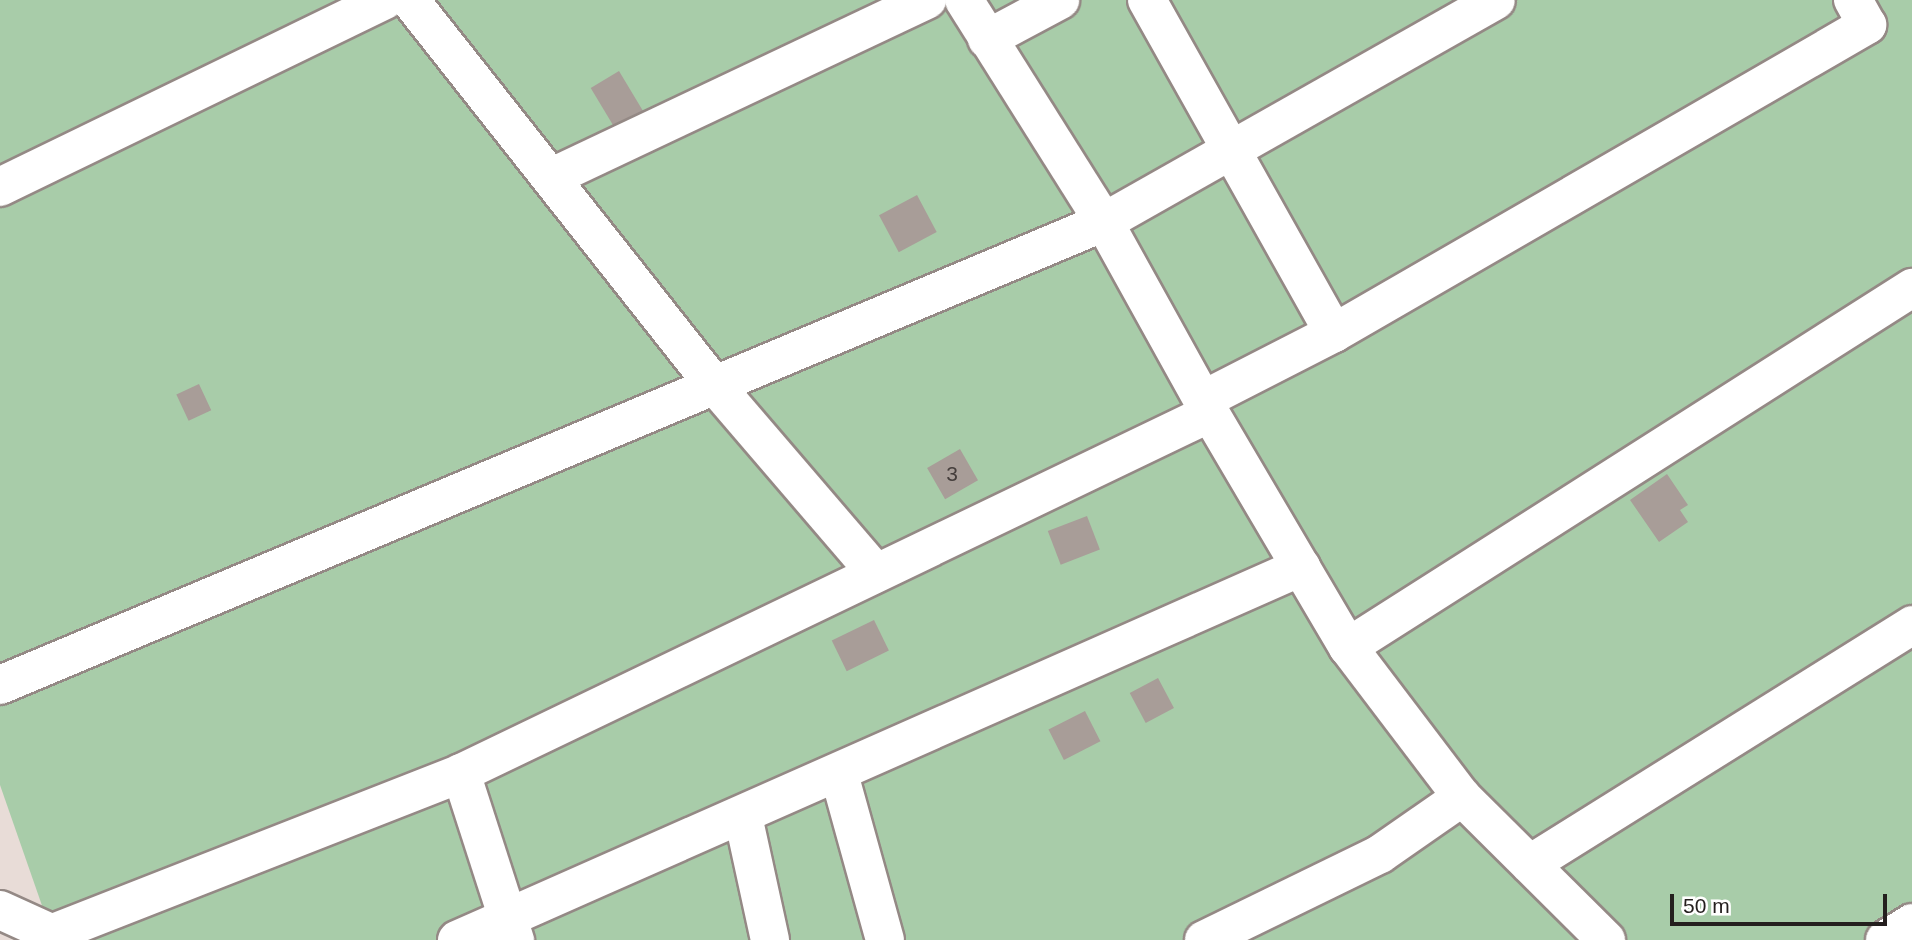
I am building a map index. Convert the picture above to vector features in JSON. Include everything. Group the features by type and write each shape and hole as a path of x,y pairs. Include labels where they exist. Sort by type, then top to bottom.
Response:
{"street":[{"path":"0,187 385,0"},
{"path":"410,0 713,383 874,572"},
{"path":"552,177 927,0"},
{"path":"964,0 1104,222 1206,406 1348,647 1462,797 1606,940"},
{"path":"988,39 1060,0"},
{"path":"1147,0 1334,333"},
{"path":"0,685 713,383 1104,222 1496,0"},
{"path":"0,910 58,937 461,772 874,572 1206,406 1867,24 1853,0"},
{"path":"1348,647 1912,288"},
{"path":"457,940 512,928 743,816 1301,567"},
{"path":"1530,864 1912,625"},
{"path":"461,772 512,928"},
{"path":"839,774 885,940"},
{"path":"1204,940 1380,854 1462,797"},
{"path":"743,816 770,940"},
{"path":"1885,940 1912,923"}],"green space":[{"path":"0,0 1912,0 1912,940 54,940 0,785"}],"building":[{"path":"619,71 648,119 620,136 591,88"},
{"path":"917,195 937,232 899,252 879,215"},
{"path":"199,384 211,410 189,421 176,395"},
{"path":"960,449 978,480 945,499 927,468"},
{"path":"1667,474 1688,505 1680,510 1688,522 1659,542 1630,500"},
{"path":"1087,516 1100,550 1061,565 1048,531"},
{"path":"874,620 889,651 847,671 832,641"},
{"path":"1158,678 1174,708 1146,723 1130,693"},
{"path":"1085,711 1100,741 1064,760 1048,730"}]}
